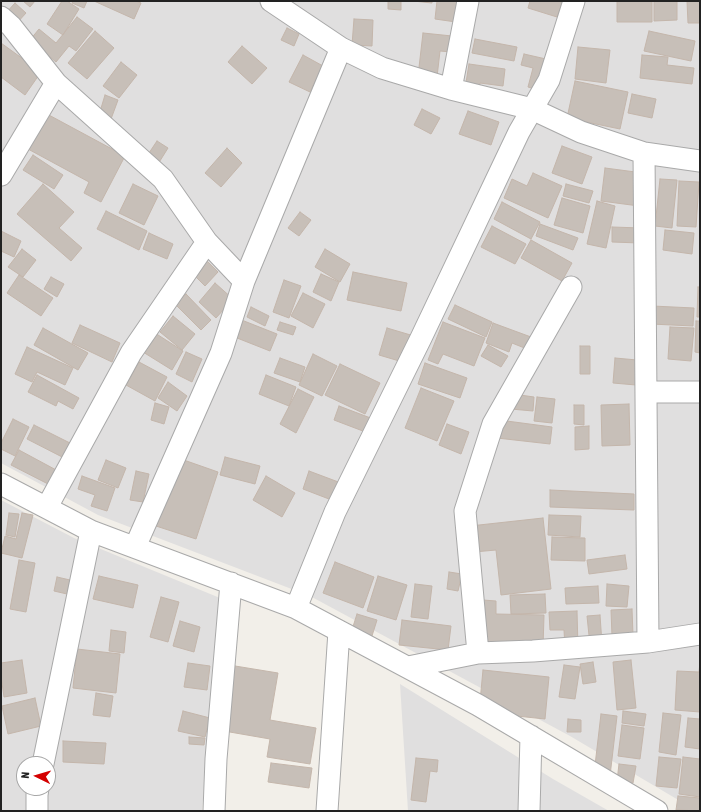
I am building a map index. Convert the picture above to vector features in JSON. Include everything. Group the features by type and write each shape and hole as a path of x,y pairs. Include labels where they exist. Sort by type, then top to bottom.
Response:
{"street":[{"path":"271,1 341,48 382,68 451,89 532,109 581,132 644,153 700,161"},
{"path":"451,89 468,1"},
{"path":"296,608 335,512 532,109 549,80 574,1"},
{"path":"1,17 11,26 56,83 163,179 207,242 244,281"},
{"path":"135,547 221,354 244,281 341,48"},
{"path":"1,175 56,83"},
{"path":"644,153 648,642"},
{"path":"47,507 131,353 207,242"},
{"path":"478,653 465,511 493,424 571,287"},
{"path":"646,392 700,392"},
{"path":"1,484 91,531 296,608 478,705 657,811"},
{"path":"45,756 91,531"},
{"path":"214,811 216,759 231,583"},
{"path":"327,811 339,631"},
{"path":"408,667 478,653 533,652 648,642 700,634"},
{"path":"530,811 531,736"},
{"path":"37,811 38,796"}],"shaded area":[{"path":"1,1 700,1 700,811 697,811 570,736 310,596 98,515 1,463"},
{"path":"1,500 74,538 220,598 202,811 1,811"},
{"path":"400,684 553,779 609,811 408,811"}],"building":[{"path":"23,1 35,1 30,7"},
{"path":"62,1 67,1 79,9 63,35 47,24"},
{"path":"73,1 87,1 84,8 72,3"},
{"path":"94,1 136,1 141,3 134,19"},
{"path":"388,1 401,1 401,10 388,9"},
{"path":"413,1 432,1 432,3"},
{"path":"437,1 458,1 456,22 435,19"},
{"path":"530,1 563,1 557,17 528,8"},
{"path":"617,1 652,1 652,22 617,22"},
{"path":"654,1 677,1 677,20 654,21"},
{"path":"687,1 700,1 700,23 688,23"},
{"path":"15,3 26,13 16,24 5,14"},
{"path":"77,17 93,29 76,51 69,46 56,62 30,40 39,29 56,43"},
{"path":"354,19 373,20 372,46 352,45"},
{"path":"287,28 299,34 294,46 281,40"},
{"path":"95,31 114,48 87,79 68,63"},
{"path":"649,31 695,41 691,61 644,51"},
{"path":"423,33 452,36 451,52 440,51 437,77 418,76"},
{"path":"475,39 517,47 514,61 472,53"},
{"path":"1,43 41,72 25,95 1,77"},
{"path":"242,46 267,68 252,84 228,62"},
{"path":"578,47 610,50 606,83 575,79"},
{"path":"524,54 546,59 538,90 528,87 533,68 521,65"},
{"path":"303,55 323,66 310,92 289,82"},
{"path":"642,55 668,57 667,65 694,68 692,84 640,78"},
{"path":"121,62 137,75 119,98 103,86"},
{"path":"469,64 505,69 503,86 480,83 479,91 465,89"},
{"path":"575,81 628,92 620,129 567,118"},
{"path":"632,94 656,99 652,118 628,113"},
{"path":"105,95 118,100 111,119 99,115"},
{"path":"422,109 440,118 431,134 414,125"},
{"path":"468,111 499,122 491,145 459,134"},
{"path":"47,114 125,156 101,202 84,193 89,182 28,149"},
{"path":"157,141 168,148 158,164 147,156"},
{"path":"562,146 592,157 582,184 552,173"},
{"path":"227,148 242,163 221,187 205,173"},
{"path":"33,155 63,175 54,189 23,170"},
{"path":"605,168 643,173 639,206 601,201"},
{"path":"533,173 562,186 548,218 504,198 512,179 527,186"},
{"path":"660,179 677,180 672,228 655,226"},
{"path":"679,181 699,182 696,227 677,226"},
{"path":"43,184 74,212 59,228 82,248 71,261 17,214"},
{"path":"133,184 158,196 144,225 119,213"},
{"path":"566,184 593,191 589,203 563,196"},
{"path":"562,198 590,206 583,233 554,225"},
{"path":"597,201 615,206 606,248 587,244"},
{"path":"502,202 540,222 531,239 494,219"},
{"path":"106,211 147,231 139,250 97,229"},
{"path":"300,212 311,220 299,236 288,228"},
{"path":"540,224 578,238 573,250 536,236"},
{"path":"492,226 526,244 515,264 481,247"},
{"path":"612,227 641,228 640,243 612,242"},
{"path":"665,230 694,233 692,254 663,250"},
{"path":"1,231 21,241 14,257 1,251"},
{"path":"149,233 173,244 167,259 143,249"},
{"path":"531,240 572,263 562,281 521,258"},
{"path":"22,249 36,260 23,277 8,267"},
{"path":"325,249 350,264 340,282 315,267"},
{"path":"202,256 218,272 205,286 189,270"},
{"path":"353,272 407,283 401,311 347,300"},
{"path":"321,274 339,282 331,301 313,292"},
{"path":"19,275 53,298 41,316 7,293"},
{"path":"51,277 64,284 57,297 44,289"},
{"path":"284,280 301,286 289,318 273,312"},
{"path":"215,283 233,299 216,318 199,302"},
{"path":"698,287 700,287 700,317 697,317"},
{"path":"303,293 325,304 313,328 291,316"},
{"path":"186,294 211,320 201,330 175,304"},
{"path":"455,305 492,322 486,337 448,319"},
{"path":"652,306 694,308 693,326 651,324"},
{"path":"251,307 269,316 265,326 247,317"},
{"path":"173,316 195,334 182,350 160,332"},
{"path":"239,319 277,334 270,351 232,336"},
{"path":"696,321 700,321 700,353 695,352"},
{"path":"280,322 296,327 293,335 277,330"},
{"path":"443,322 485,338 474,366 443,354 438,364 428,360"},
{"path":"493,323 531,337 527,349 512,343 509,352 486,343"},
{"path":"80,325 120,343 112,362 72,343"},
{"path":"670,327 694,328 691,361 668,359"},
{"path":"43,328 88,353 78,370 34,345"},
{"path":"387,328 414,336 406,363 379,355"},
{"path":"155,333 183,351 172,370 143,352"},
{"path":"488,345 508,356 501,367 481,356"},
{"path":"580,346 590,346 590,374 580,374"},
{"path":"27,347 73,368 65,385 37,372 32,382 15,374"},
{"path":"186,352 202,359 192,382 176,374"},
{"path":"313,354 337,366 322,396 299,385"},
{"path":"280,358 305,367 300,382 274,373"},
{"path":"615,358 637,360 636,385 613,383"},
{"path":"139,362 167,377 155,401 126,385"},
{"path":"425,363 467,378 460,398 418,384"},
{"path":"340,364 380,383 365,414 325,395"},
{"path":"37,375 79,398 73,409 58,401 56,406 28,392"},
{"path":"266,375 296,387 289,406 259,394"},
{"path":"168,382 187,396 177,411 158,398"},
{"path":"421,388 454,401 437,441 405,428"},
{"path":"298,389 314,397 296,433 280,424"},
{"path":"513,394 534,397 533,411 511,409"},
{"path":"537,397 555,399 552,423 534,421"},
{"path":"155,403 169,407 164,424 151,420"},
{"path":"629,404 630,445 602,446 601,405"},
{"path":"574,405 584,405 584,425 574,424"},
{"path":"339,406 381,422 376,436 334,420"},
{"path":"13,419 29,427 15,456 1,449 1,443"},
{"path":"499,420 552,427 550,444 497,438"},
{"path":"447,424 469,432 461,454 439,445"},
{"path":"34,425 76,446 68,460 27,439"},
{"path":"589,426 589,449 575,450 575,427"},
{"path":"19,450 58,471 50,485 11,465"},
{"path":"225,457 260,466 255,484 220,475"},
{"path":"178,458 218,472 196,539 156,526"},
{"path":"106,460 126,468 118,488 98,480"},
{"path":"136,471 149,474 143,502 130,500"},
{"path":"309,471 349,486 342,504 303,489"},
{"path":"82,476 115,488 107,511 91,506 95,495 78,489"},
{"path":"266,476 295,493 282,517 253,500"},
{"path":"550,490 634,494 634,510 550,507"},
{"path":"9,513 19,514 15,537 6,535"},
{"path":"22,513 33,515 22,558 1,553 5,536 16,539"},
{"path":"549,515 581,516 580,537 548,535"},
{"path":"543,518 551,589 501,595 496,550 474,552 470,526"},
{"path":"552,537 585,538 585,561 551,560"},
{"path":"625,555 627,569 589,574 587,560"},
{"path":"19,560 35,563 26,612 10,609"},
{"path":"335,562 374,577 363,608 323,593"},
{"path":"449,572 462,574 458,591 447,589"},
{"path":"99,576 138,585 133,608 93,599"},
{"path":"378,576 407,585 396,620 367,611"},
{"path":"57,577 70,580 67,594 54,591"},
{"path":"415,584 432,586 428,619 411,617"},
{"path":"607,584 629,586 627,607 606,606"},
{"path":"598,586 599,603 566,604 565,588"},
{"path":"545,594 546,613 511,614 510,595"},
{"path":"161,597 179,602 168,642 150,637"},
{"path":"483,600 496,601 496,614 544,615 543,648 481,646"},
{"path":"632,609 633,635 612,636 611,610"},
{"path":"577,611 578,648 565,648 564,630 550,630 549,612"},
{"path":"357,614 377,620 371,639 351,633"},
{"path":"600,615 602,644 590,645 587,616"},
{"path":"402,620 451,626 448,650 399,645"},
{"path":"180,621 200,627 194,652 173,646"},
{"path":"111,630 126,632 124,653 109,651"},
{"path":"77,649 120,654 116,693 73,688"},
{"path":"22,660 27,693 4,697 1,663"},
{"path":"631,660 636,708 617,710 613,662"},
{"path":"593,662 596,682 583,684 580,664"},
{"path":"700,662 700,712 675,710 677,671 699,672"},
{"path":"188,663 210,666 207,690 184,687"},
{"path":"564,665 580,667 575,699 559,697"},
{"path":"235,666 278,673 270,720 316,728 310,764 267,757 270,739 224,731"},
{"path":"483,670 549,677 545,719 479,712"},
{"path":"96,693 113,696 110,717 93,715"},
{"path":"35,698 41,726 8,734 2,706"},
{"path":"183,711 210,718 205,737 178,731"},
{"path":"623,711 646,714 644,726 622,723"},
{"path":"663,713 681,715 676,755 659,752"},
{"path":"601,714 617,716 610,776 594,774"},
{"path":"688,718 700,719 700,749 685,747"},
{"path":"568,719 581,720 581,732 567,732"},
{"path":"622,725 644,728 640,759 618,756"},
{"path":"189,737 205,738 204,745 189,744"},
{"path":"63,741 106,743 104,764 63,762"},
{"path":"659,757 681,759 677,788 656,786"},
{"path":"683,757 700,759 700,797 679,794"},
{"path":"416,758 438,760 437,772 430,771 426,802 411,800"},
{"path":"271,763 312,768 309,788 268,782"},
{"path":"619,764 636,766 633,783 617,781"},
{"path":"678,796 700,798 700,811 676,810"}]}
